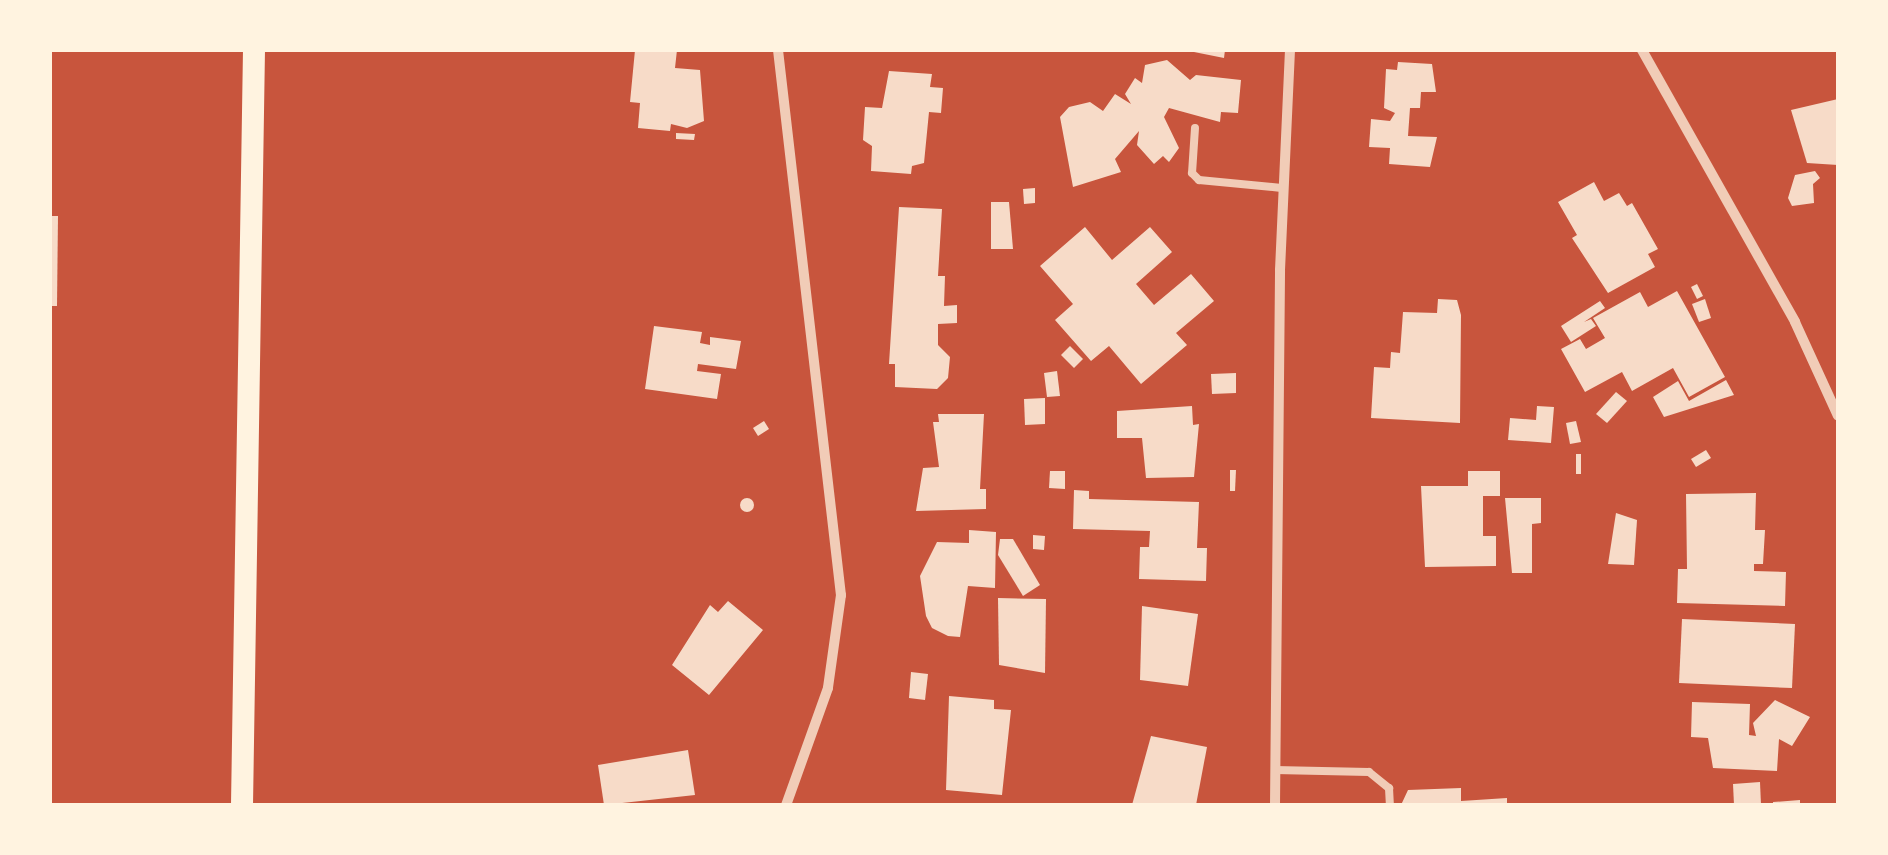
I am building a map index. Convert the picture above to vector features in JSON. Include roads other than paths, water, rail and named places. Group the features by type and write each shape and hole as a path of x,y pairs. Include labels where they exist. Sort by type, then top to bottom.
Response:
{"main road":[{"path":"242,805 254,50"}],"street":[{"path":"778,50 841,595 828,688 786,805"},
{"path":"1275,805 1282,188 1290,50"},
{"path":"1642,50 1795,322 1838,416"}],"lane":[{"path":"1195,128 1192,173 1199,180 1282,188"},
{"path":"1275,770 1369,772 1389,788 1390,805"}]}
